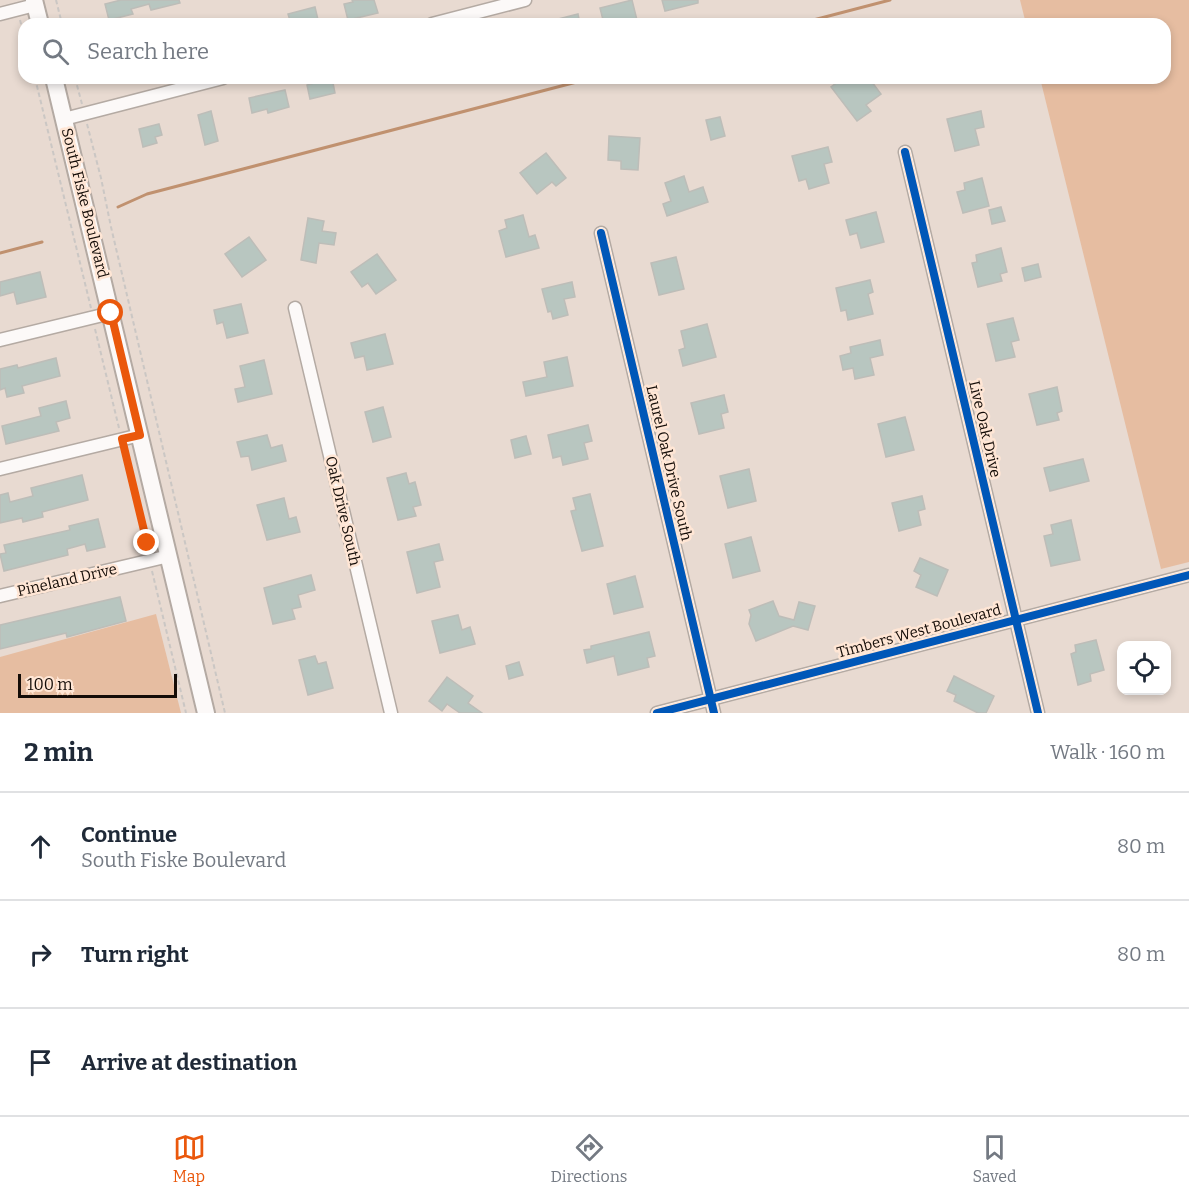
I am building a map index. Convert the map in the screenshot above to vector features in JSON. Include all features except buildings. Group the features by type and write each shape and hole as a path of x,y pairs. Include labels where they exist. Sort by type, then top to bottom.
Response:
{"main road":[{"path":"35,2 39,18"},
{"name":"South Fiske Boulevard","path":"55,84 206,713"}],"street":[{"path":"455,18 525,0"},
{"path":"0,14 35,2"},
{"path":"64,119 200,84"},
{"name":"Live Oak Drive","path":"905,152 1038,713"},
{"name":"Laurel Oak Drive South","path":"601,233 714,713"},
{"name":"Oak Drive South","path":"295,309 391,713"},
{"path":"0,340 111,313"},
{"path":"0,469 140,435"},
{"name":"Pineland Drive","path":"0,596 169,556"},
{"name":"Timbers West Boulevard","path":"657,713 1189,575"}],"path":[{"path":"56,0 60,18"},
{"path":"36,84 186,713"},
{"path":"76,84 101,177 225,713"}],"shaded area":[{"path":"1020,0 1189,0 1189,562 1161,569 1041,84 1171,84 1171,18 1024,18"},
{"path":"156,614 181,713 0,713 0,657"}],"waterway":[{"path":"821,18 890,0"},
{"path":"118,207 147,194 569,84"},
{"path":"0,253 42,242"}],"cycle path":[{"path":"905,152 1038,713"},
{"path":"601,233 714,713"},
{"path":"657,713 1189,575"}],"route":[{"path":"111,313 140,435 122,439 147,543"}]}
